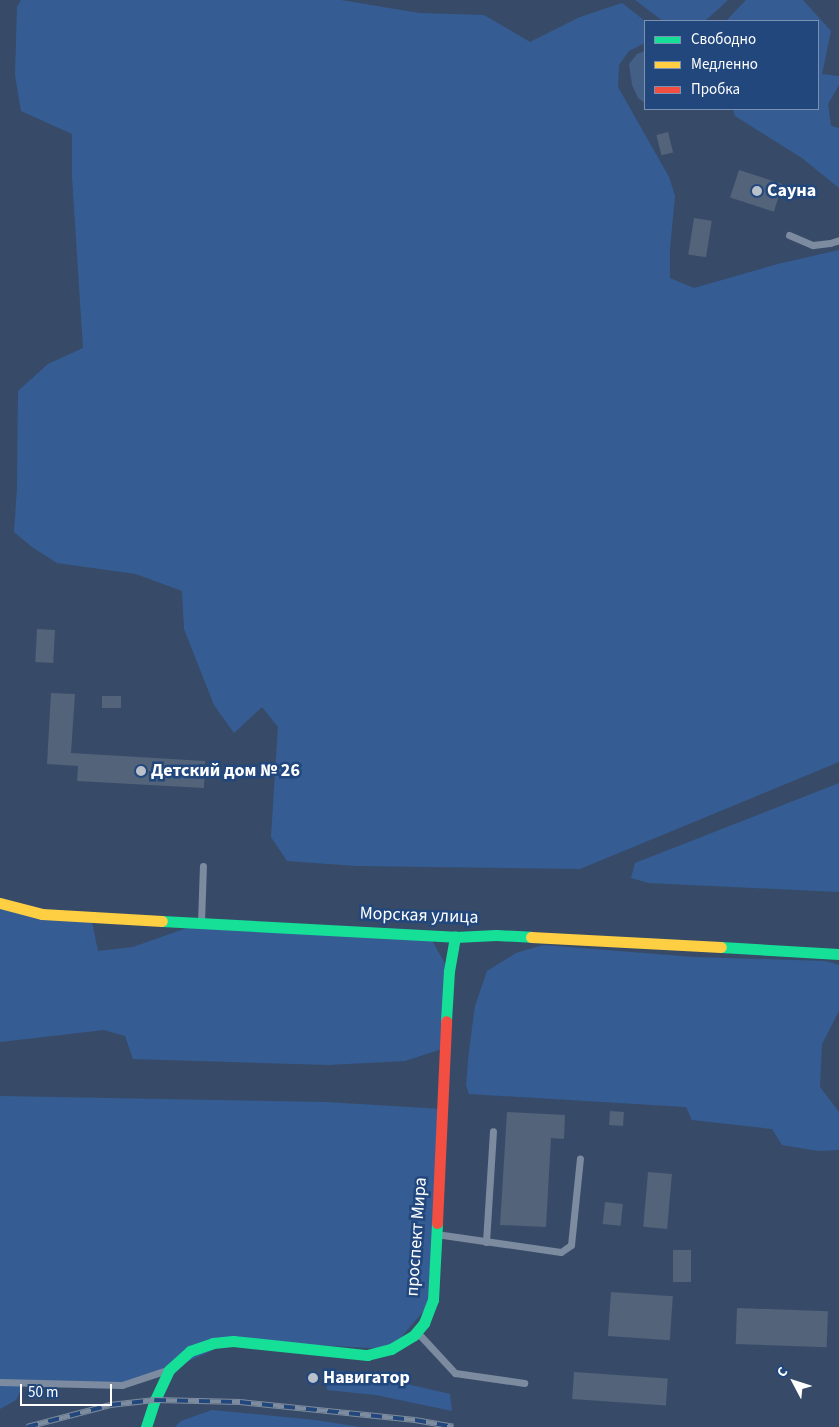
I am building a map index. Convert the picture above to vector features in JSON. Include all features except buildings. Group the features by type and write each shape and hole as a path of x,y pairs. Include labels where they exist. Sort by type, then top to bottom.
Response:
{"main road":[{"name":"Морская улица","path":"0,903 42,914 455,937 496,935 839,954"},
{"name":"проспект Мира","path":"146,1427 155,1400 169,1370 190,1351 213,1343 233,1341 367,1354 391,1349 417,1332 424,1324 433,1300 449,971 455,937"}],"lane":[{"path":"789,236 813,245 830,244 839,240"},
{"path":"201,923 203,866"},
{"path":"486,1242 493,1131"},
{"path":"436,1234 561,1252 571,1245 580,1158"},
{"path":"417,1332 455,1373 524,1382"},
{"path":"0,1382 122,1385 169,1370"}],"shaded area":[{"path":"21,0 341,0 419,13 484,15 530,42 580,17 622,3 644,20 644,44 629,51 619,65 618,87 669,177 675,196 670,249 670,278 694,288 778,264 839,250 839,762 580,869 357,866 287,861 271,837 278,727 262,707 234,733 214,705 184,629 182,591 136,574 57,563 32,547 14,532 17,489 18,391 48,364 83,348 72,177 72,134 21,111 15,75 17,7"},
{"path":"635,0 728,0 706,20 662,20"},
{"path":"746,0 803,0 831,31 822,74 839,76 839,85 828,104 831,126 839,128 839,188 802,158 735,116 733,110 819,110 819,20 727,20"},
{"path":"644,51 644,102 638,98 632,85 629,64 637,54"},
{"path":"839,783 839,892 649,883 631,878 635,863"},
{"path":"0,903 91,917 98,951 133,947 201,923 429,935 449,971 445,1048 405,1061 328,1065 133,1059 125,1036 104,1030 0,1042"},
{"path":"543,945 694,957 825,961 839,965 839,1011 822,1044 820,1087 839,1112 839,1150 818,1151 782,1145 772,1129 692,1120 686,1107 469,1094 466,1085 475,1006 487,971 516,953"},
{"path":"0,1096 325,1102 442,1109 433,1300 391,1349 233,1341 169,1370 122,1385 25,1382 16,1400 0,1409"},
{"path":"326,1370 359,1373 450,1394 452,1411 376,1395 327,1390"},
{"path":"212,1410 315,1420 360,1427 175,1427 181,1421"}],"railway":[{"path":"27,1427 110,1405 155,1400 240,1402 415,1420 453,1427"}],"traffic: fast":[{"path":"162,921 455,937 496,935 531,937"},
{"path":"446,1021 449,971 455,937"},
{"path":"721,947 839,954"},
{"path":"146,1427 155,1400 169,1370 190,1351 213,1343 233,1341 367,1355 391,1349 414,1335 424,1323 433,1300 437,1223"}],"traffic: slow":[{"path":"0,903 42,914 162,921"},
{"path":"531,937 721,947"}],"traffic: jam":[{"path":"437,1223 446,1021"}],"place":[{"name":"Сауна","path":"757,191"},
{"name":"Детский дом № 26","path":"141,771"},
{"name":"Навигатор","path":"313,1378"}]}
